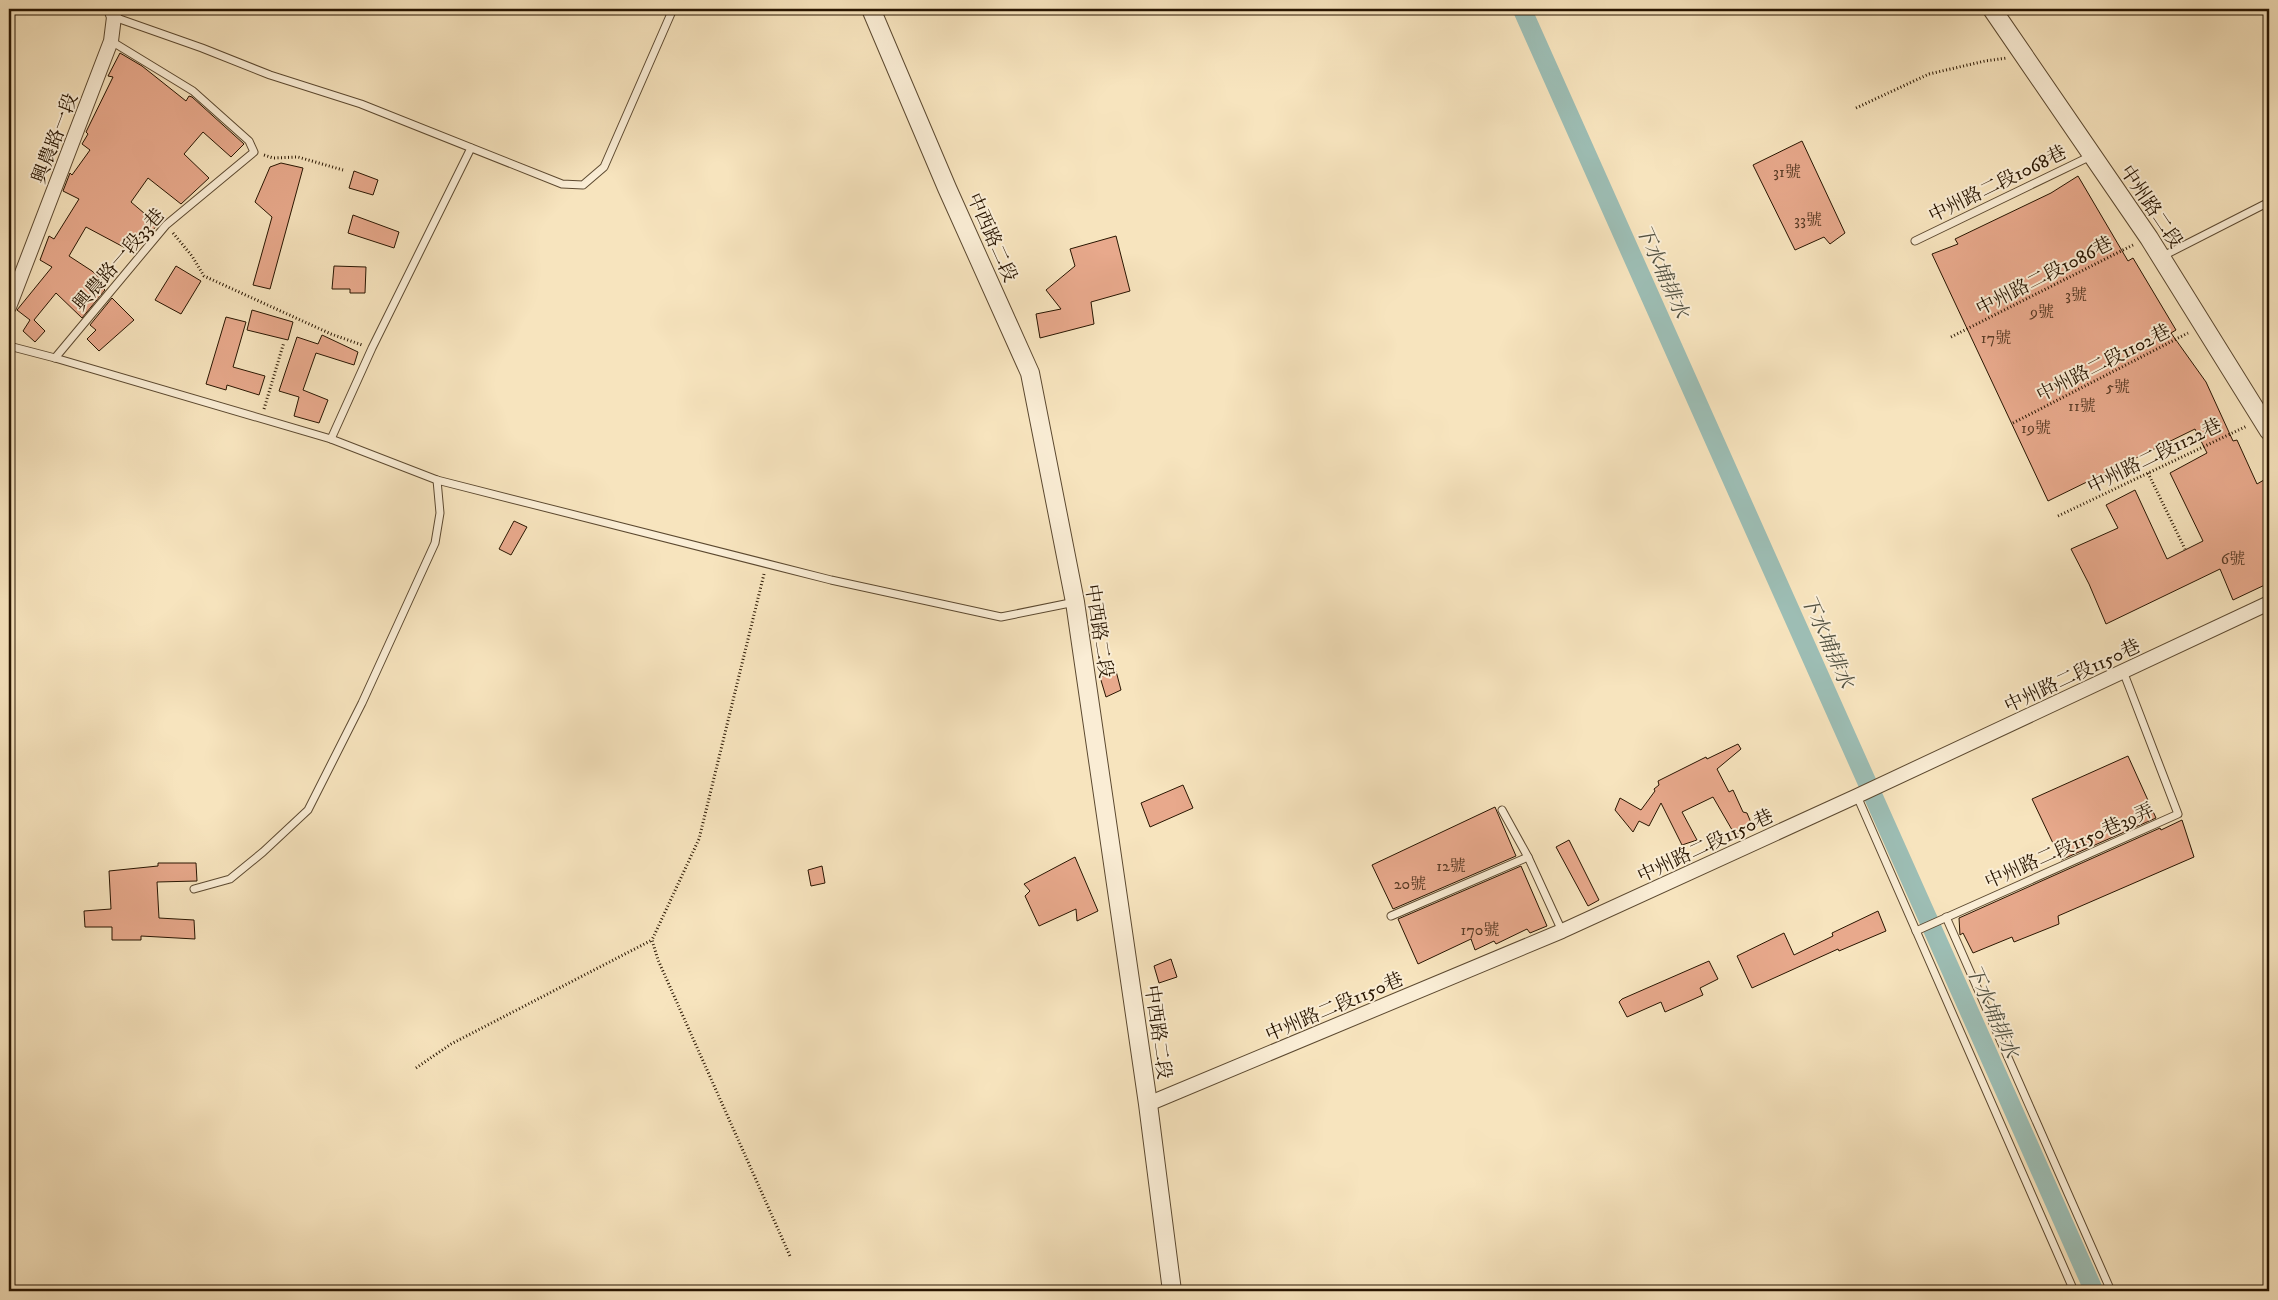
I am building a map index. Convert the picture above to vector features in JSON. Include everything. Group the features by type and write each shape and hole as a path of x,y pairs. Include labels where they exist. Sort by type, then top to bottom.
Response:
{"street":[{"name":"中西路二段","path":"871,9 951,197 1030,373 1075,602 1148,1104 1172,1291"},
{"name":"中州路二段","path":"1992,9 2149,238 2266,424"},
{"name":"興農路一段","path":"9,308 111,41 112,13"},
{"name":"中州路二段1150巷","path":"1148,1104 1562,931 1857,796 2269,603"}],"lane":[{"path":"112,13 270,75 361,104 562,184 583,185 604,167 672,9"},
{"path":"111,41 193,91 250,141 254,152"},
{"path":"330,439 372,348 471,148"},
{"name":"興農路一段33巷","path":"55,358 166,225 254,152"},
{"name":"中州路二段1068巷","path":"1915,241 2093,155"},
{"path":"2161,257 2269,202"},
{"path":"9,346 330,439 437,480 766,564 1001,617 1075,602"},
{"path":"194,889 230,879 263,852 308,810 362,703 435,543 440,513 437,480"},
{"name":"中州路二段1150巷39弄","path":"1916,931 2178,814 2123,671"},
{"path":"1857,796 2074,1291"},
{"path":"1502,810 1528,858 1562,931"},
{"path":"1391,916 1528,858"},
{"path":"1946,917 2112,1291"}],"path":[{"path":"1856,108 1929,74 1986,61 2025,56"},
{"path":"254,152 273,158 298,157 344,170"},
{"path":"166,225 192,256 204,276 331,334 372,348"},
{"name":"中州路二段1086巷","path":"1951,337 2149,238"},
{"name":"中州路二段1102巷","path":"2013,423 2204,325"},
{"path":"261,418 284,342"},
{"name":"中州路二段1122巷","path":"2058,516 2148,473 2266,424"},
{"path":"2148,473 2185,549"},
{"path":"416,1068 451,1044 652,940 699,839 766,564"},
{"path":"652,940 658,960 790,1256"}],"building":[{"path":"120,53 142,66 186,101 189,96 192,97 244,144 231,157 203,132 184,154 209,178 181,204 148,178 131,202 158,225 145,237 142,234 131,251 86,227 69,256 92,271 104,282 101,286 105,290 82,318 56,293 34,320 45,331 35,342 23,331 30,320 17,310 52,267 40,260 49,236 54,239 79,199 63,191 70,173 72,175 90,150 82,144 113,77 108,76"},
{"path":"1802,141 1845,233 1830,244 1824,237 1795,250 1753,165"},
{"path":"281,163 303,168 270,289 253,285 272,217 255,202 270,167"},
{"path":"354,171 378,180 373,195 349,188"},
{"path":"2078,176 2128,261 2133,258 2176,330 2171,333 2206,382 2233,441 2237,440 2257,484 2269,477 2269,583 2233,600 2220,569 2106,624 2089,584 2071,549 2118,528 2106,505 2135,490 2167,559 2203,541 2170,473 2207,453 2195,429 2048,501 1932,254 1958,244 1955,239 2051,193"},
{"path":"353,215 399,232 394,248 348,233"},
{"path":"1116,236 1130,291 1091,302 1094,324 1040,338 1036,314 1061,309 1046,290 1075,266 1070,249"},
{"path":"176,266 201,281 181,314 155,300"},
{"path":"334,266 366,267 365,293 350,293 350,289 332,289"},
{"path":"112,298 134,320 99,351 87,339 96,330 90,325"},
{"path":"252,310 293,322 288,340 247,330"},
{"path":"226,317 246,322 233,367 265,376 259,395 227,385 226,390 206,384"},
{"path":"322,335 358,352 354,365 316,353 303,390 328,400 319,423 294,416 299,397 279,391 297,337 318,344"},
{"path":"514,521 527,527 511,555 499,549"},
{"path":"1116,671 1121,690 1106,697 1100,677"},
{"path":"1738,744 1741,749 1717,769 1729,792 1733,790 1743,812 1747,813 1752,825 1735,835 1713,797 1682,812 1697,840 1682,845 1661,803 1649,826 1639,821 1633,832 1615,810 1620,798 1641,810 1655,791 1654,789 1659,785 1658,781 1706,757 1707,759"},
{"path":"2128,756 2156,818 2061,860 2032,799"},
{"path":"1183,785 1193,808 1150,827 1141,803"},
{"path":"1495,807 1516,856 1393,909 1372,865"},
{"path":"2182,820 2194,857 2058,916 2059,924 2014,942 2012,937 1973,953 1963,933 1960,935 1959,918 2160,828 2161,830"},
{"path":"1569,840 1599,900 1588,906 1556,847"},
{"path":"1075,857 1098,911 1077,921 1076,909 1039,926 1025,896 1030,891 1024,884"},
{"path":"158,863 196,863 197,881 157,882 159,918 194,920 195,939 141,936 141,940 112,940 112,927 85,927 84,911 111,909 109,871 158,866"},
{"path":"822,866 825,883 811,886 808,870"},
{"path":"1521,866 1547,926 1530,933 1527,929 1496,944 1494,941 1475,950 1471,939 1418,964 1398,919"},
{"path":"1878,911 1886,931 1839,951 1838,949 1752,988 1737,956 1784,933 1794,955 1833,936 1832,933"},
{"path":"1171,959 1177,977 1159,983 1154,966"},
{"path":"1709,961 1718,979 1700,988 1703,995 1665,1012 1661,1002 1627,1017 1619,1002 1622,999"}],"waterway":[{"name":"下水埔排水","path":"1522,9 2094,1291"}]}
